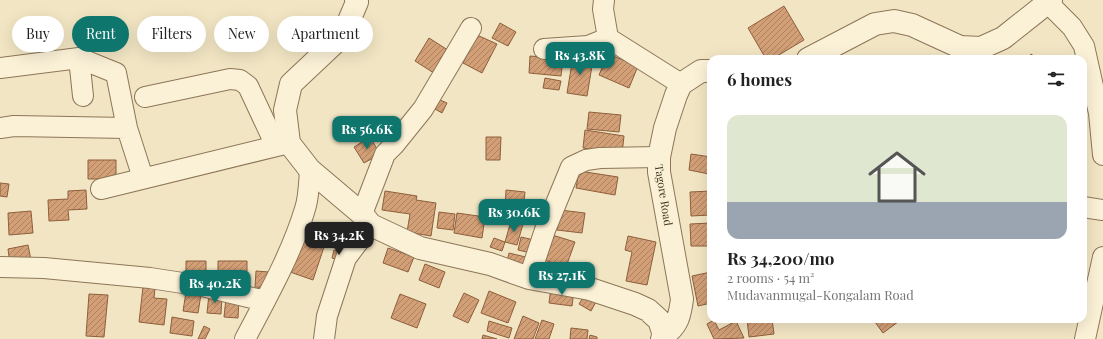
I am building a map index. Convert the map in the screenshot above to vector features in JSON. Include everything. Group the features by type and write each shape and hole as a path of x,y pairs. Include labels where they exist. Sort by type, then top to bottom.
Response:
{"street":[{"path":"604,0 603,9 608,38 681,84 701,71 707,71"},
{"path":"282,144 285,110 291,84 343,35 357,1"},
{"path":"816,55 875,24 894,22 912,25 959,53 981,48 1002,38 1050,2 1072,27 1084,46 1086,55"},
{"path":"324,339 327,316 346,258 366,219 385,154 423,109 472,28"},
{"path":"544,49 588,46 608,38"},
{"path":"0,68 79,58 116,73 127,128 144,178"},
{"path":"79,58 83,96"},
{"path":"1087,60 1098,113 1103,154"},
{"path":"146,97 230,79 240,80 248,86 282,144 366,219 420,248 490,264 529,278 590,289 635,304 648,310 659,320 670,336"},
{"name":"Tagore Road","path":"670,336 680,314 682,299 659,172 659,156 671,110 681,84"},
{"path":"0,128 14,126 127,128"},
{"path":"101,189 282,144"},
{"path":"529,278 545,230 571,167 586,160 600,158 659,156"},
{"path":"245,339 279,274 306,208 310,170"},
{"path":"1087,208 1103,210"},
{"path":"1087,313 1103,257"},
{"path":"0,267 44,268 150,278 202,286 265,301"},
{"path":"1085,339 1086,323"}],"building":[{"path":"784,6 804,40 779,55 764,55 748,28"},
{"path":"500,23 516,32 508,46 492,38"},
{"path":"477,35 497,44 482,73 463,63"},
{"path":"429,38 451,52 437,75 415,61"},
{"path":"608,54 638,66 629,88 599,75"},
{"path":"530,56 563,59 561,76 529,73"},
{"path":"573,57 593,60 587,96 567,93"},
{"path":"545,78 561,81 559,90 543,88"},
{"path":"440,100 447,103 442,113 435,109"},
{"path":"589,112 621,115 619,132 587,129"},
{"path":"585,130 624,136 622,154 583,148"},
{"path":"370,137 380,154 364,163 354,147"},
{"path":"486,137 501,137 500,160 486,160"},
{"path":"691,154 707,156 707,174 689,170"},
{"path":"88,160 116,160 116,179 88,179"},
{"path":"579,171 618,177 615,195 576,188"},
{"path":"0,183 9,184 7,197 0,196"},
{"path":"86,190 87,209 68,210 69,220 49,221 48,200 68,199 68,191"},
{"path":"506,190 525,192 523,211 505,209"},
{"path":"385,191 417,196 416,200 436,203 431,236 407,232 410,214 382,210"},
{"path":"707,191 707,215 691,216 690,192"},
{"path":"560,210 585,213 582,233 557,230"},
{"path":"31,211 33,233 9,235 8,213"},
{"path":"439,212 455,214 453,230 437,228"},
{"path":"457,213 485,217 482,238 454,233"},
{"path":"511,221 523,224 517,245 505,242"},
{"path":"707,223 707,246 691,246 690,224"},
{"path":"549,234 575,242 566,267 541,259"},
{"path":"302,236 325,244 313,280 290,272"},
{"path":"628,236 656,242 647,285 626,281 632,252 625,250"},
{"path":"521,237 534,240 531,253 518,250"},
{"path":"494,238 505,242 502,251 490,247"},
{"path":"28,245 31,260 10,264 8,249"},
{"path":"388,248 414,257 408,272 383,263"},
{"path":"334,250 347,255 344,262 332,258"},
{"path":"509,253 530,258 527,271 506,266"},
{"path":"186,261 206,261 206,274 186,275"},
{"path":"218,261 247,261 247,286 218,286"},
{"path":"425,264 445,272 439,288 419,280"},
{"path":"572,265 591,268 589,281 570,279"},
{"path":"256,271 269,272 268,288 255,287"},
{"path":"707,273 707,304 698,306 692,276"},
{"path":"187,286 202,288 198,313 183,311"},
{"path":"143,287 155,288 154,298 167,299 164,325 139,322"},
{"path":"551,287 574,290 572,306 549,303"},
{"path":"489,291 516,302 508,323 481,313"},
{"path":"464,293 479,300 468,323 453,316"},
{"path":"586,293 597,300 591,311 579,304"},
{"path":"89,294 108,295 104,337 86,336"},
{"path":"209,294 222,295 221,314 207,313"},
{"path":"400,294 426,304 417,328 391,318"},
{"path":"226,298 239,299 238,318 224,317"},
{"path":"523,316 539,323 533,339 514,339"},
{"path":"172,317 194,321 192,336 170,333"},
{"path":"542,320 554,324 549,339 535,339"},
{"path":"489,321 512,328 509,338 487,331"},
{"path":"716,323 719,330 732,323 737,323 744,338 714,339 707,324"},
{"path":"747,323 773,323 774,334 749,337"},
{"path":"876,323 897,323 883,333"},
{"path":"204,326 210,329 205,339 198,339"},
{"path":"571,328 588,330 587,339 570,339"},
{"path":"483,335 497,339 482,339"},
{"path":"590,335 597,337 597,339 589,339"}]}
